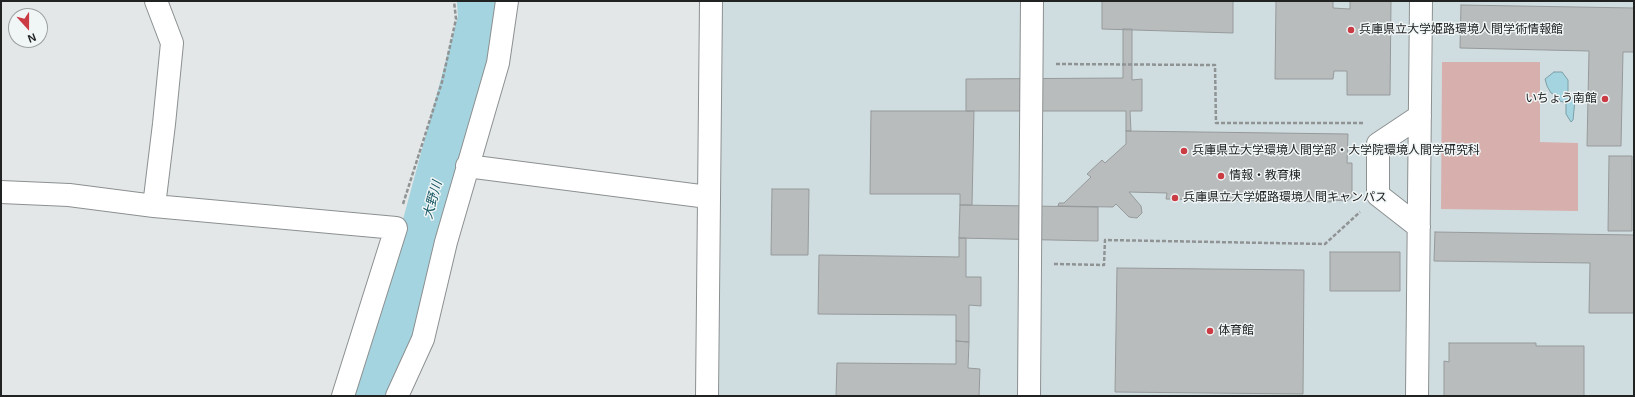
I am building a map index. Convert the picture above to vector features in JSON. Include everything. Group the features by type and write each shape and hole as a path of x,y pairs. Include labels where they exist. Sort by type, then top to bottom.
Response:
{"street":[{"path":"154,206 172,43 156,1"},
{"path":"397,396 423,340 446,242 498,63 508,1"},
{"path":"707,396 711,1"},
{"path":"1029,396 1032,1"},
{"path":"1417,396 1421,1"},
{"path":"1419,227 1378,195 1378,144 1420,116"},
{"path":"467,166 708,197"},
{"path":"1,192 69,195 154,206 396,228 344,396"}],"path":[{"path":"396,228 442,82 456,19 454,1"},
{"path":"1031,64 1215,65 1216,123 1371,123"},
{"path":"1030,264 1104,265 1105,240 1325,244 1378,195"}],"shaded area":[{"name":"兵庫県立大学姫路環境人間キャンパス","path":"718,1 1634,1 1634,396 712,396"},
{"path":"1442,62 1540,62 1540,142 1578,143 1578,211 1441,209"}],"water":[{"path":"1554,72 1562,72 1568,80 1568,94 1575,100 1573,120 1571,122 1566,114 1566,103 1560,101 1558,96 1551,93 1547,86 1545,79"}],"building":[{"path":"1102,1 1233,1 1233,33 1102,29"},
{"path":"1276,1 1333,1 1333,8 1350,9 1350,1 1391,1 1390,95 1347,95 1347,71 1334,71 1333,79 1275,79"},
{"name":"いちょう南館","path":"1461,5 1634,8 1634,52 1623,52 1621,146 1587,146 1589,51 1460,48"},
{"path":"1123,29 1132,29 1132,80 1142,79 1142,111 1130,111 1131,131 1126,131 1126,111 966,111 966,79 1123,78"},
{"path":"871,111 974,111 972,205 960,205 960,194 870,194"},
{"name":"情報・教育棟","path":"1126,131 1348,134 1347,163 1352,163 1352,197 1347,201 1332,200 1331,202 1166,199 1167,193 1129,192 1141,206 1142,213 1137,218 1129,217 1116,204 1113,207 1058,206 1059,203 1064,203 1091,177 1087,174 1102,160 1105,163 1126,144"},
{"path":"1609,156 1632,156 1632,231 1608,231"},
{"path":"772,189 809,189 808,255 771,255"},
{"path":"960,205 1098,207 1098,241 959,238"},
{"path":"1435,232 1634,235 1634,313 1589,313 1590,263 1434,261"},
{"path":"959,238 966,238 966,277 981,277 981,306 969,305 969,342 956,341 956,315 818,314 819,255 959,257"},
{"path":"1330,252 1400,252 1400,291 1330,291"},
{"name":"体育館","path":"1117,268 1304,270 1303,394 1115,392"},
{"path":"956,341 969,342 968,368 980,369 979,396 836,396 837,363 956,364"},
{"path":"1449,343 1536,343 1536,346 1584,346 1584,396 1444,396 1444,361 1449,362"}],"waterway":[{"name":"大野川","path":"369,396 425,230 482,19 481,1"}],"place":[{"name":"兵庫県立大学姫路環境人間学術情報館","path":"1351,30"},
{"name":"いちょう南館","path":"1605,99"},
{"name":"兵庫県立大学環境人間学部・大学院環境人間学研究科","path":"1184,151"},
{"name":"情報・教育棟","path":"1221,176"},
{"name":"兵庫県立大学姫路環境人間キャンパス","path":"1175,198"},
{"name":"体育館","path":"1210,331"}]}
